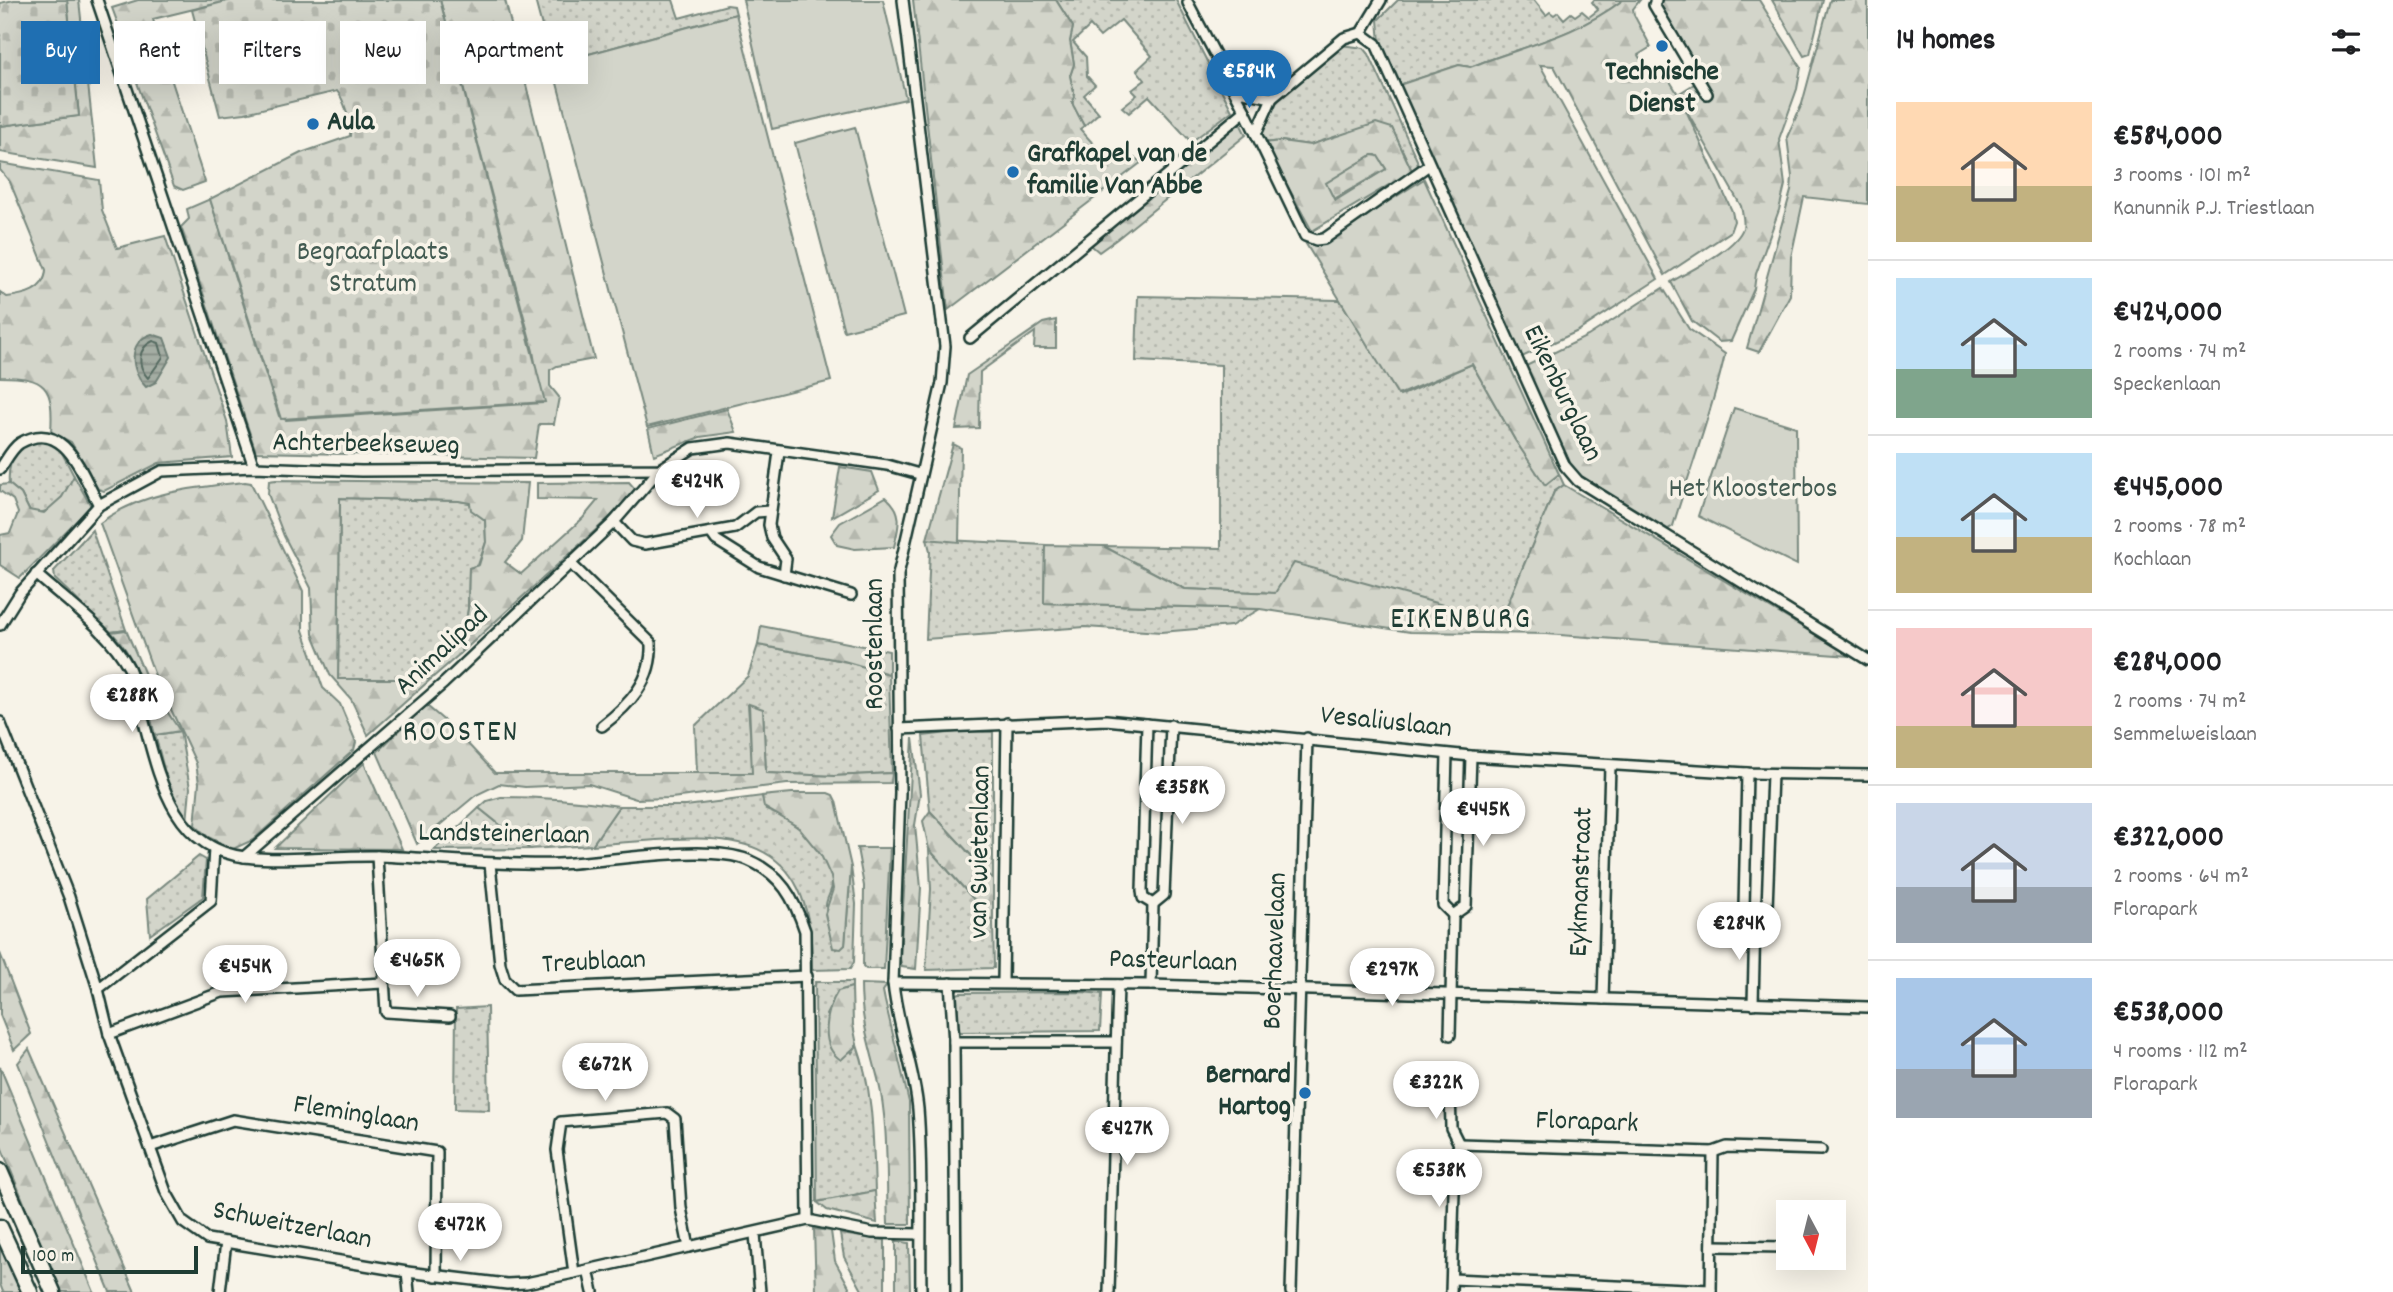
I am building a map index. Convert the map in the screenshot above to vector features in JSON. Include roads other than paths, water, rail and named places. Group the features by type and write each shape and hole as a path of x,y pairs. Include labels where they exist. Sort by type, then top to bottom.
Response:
{"main road":[{"path":"0,1171 53,1292"},
{"path":"0,1227 30,1292"}],"street":[{"name":"Achterbeekseweg","path":"97,0 254,467 361,471 660,469"},
{"name":"Roostenlaan","path":"903,0 945,346 942,383 919,474 898,576 900,729 893,983 896,1013 913,1072 918,1110 921,1292"},
{"path":"1256,134 1272,98 1344,38 1361,33 1381,0"},
{"path":"1656,0 1654,5 1707,94"},
{"path":"1188,3 1245,111 1305,236 1316,240 1324,239 1429,165"},
{"name":"Eikenburglaan","path":"1361,33 1376,44 1564,466 1578,481 1868,660"},
{"path":"1234,90 1272,98"},
{"path":"970,338 1245,111"},
{"path":"0,469 19,444 43,437 54,439 62,443 74,457 99,505"},
{"path":"660,469 680,454 705,444 730,443 779,452 887,465 919,474"},
{"path":"779,452 769,532 786,559 784,575"},
{"path":"0,625 36,574 99,505 162,471 254,467"},
{"name":"Animalipad","path":"244,857 425,701 614,522 660,469"},
{"path":"614,522 638,544 741,527 756,512 770,510"},
{"path":"710,533 716,540 759,567 850,595"},
{"path":"571,564 651,643 651,653 641,686 631,703 602,726"},
{"name":"Landsteinerlaan","path":"36,574 114,645 130,670 164,792 174,814 187,830 214,848 244,857 377,856 490,864 559,864 716,852 745,859 765,868 794,898 805,931 808,1220"},
{"name":"Vesaliuslaan","path":"900,729 1106,720 1447,754 1609,766 1772,774 1868,775"},
{"name":"Schweitzerlaan","path":"0,722 69,897 109,1034 166,1192 183,1222 206,1239 507,1288 808,1220 872,1233 920,1234"},
{"name":"van Swietenlaan","path":"1003,982 1007,723"},
{"path":"1147,724 1142,891 1143,898 1153,904"},
{"path":"1153,904 1162,899 1164,892 1171,725"},
{"name":"Boerhaavelaan","path":"1291,1292 1307,738"},
{"path":"1447,754 1443,905 1453,915 1450,1035"},
{"path":"1453,915 1466,906 1471,756"},
{"name":"Eykmanstraat","path":"1603,999 1609,766"},
{"path":"1747,773 1744,907 1746,914 1755,920"},
{"path":"1755,920 1763,916 1767,908 1772,774"},
{"path":"98,989 211,901 214,848"},
{"path":"377,856 386,1012 450,1016"},
{"name":"Treublaan","path":"490,864 500,964 505,980 515,990 807,976"},
{"path":"1151,985 1153,904"},
{"path":"1753,1004 1755,920"},
{"path":"109,1034 222,992 383,983"},
{"name":"Pasteurlaan","path":"893,983 1151,985 1868,1007"},
{"path":"950,983 954,1042 956,1292"},
{"path":"1109,1292 1118,985"},
{"path":"954,1042 1116,1042"},
{"path":"1450,1088 1451,1128 1460,1144 1455,1158 1451,1292"},
{"path":"574,1273 557,1150 561,1122 667,1113 675,1119 681,1208 689,1247"},
{"name":"Fleminglaan","path":"150,1147 233,1120 437,1152 436,1276"},
{"name":"Florapark","path":"1460,1144 1713,1152 1727,1147 1821,1150"},
{"path":"1452,1279 1711,1291 1713,1152"},
{"path":"755,1234 760,1292"},
{"path":"220,1292 226,1242"},
{"path":"1712,1246 1776,1247"},
{"path":"588,1270 593,1292"},
{"path":"407,1272 409,1292"}],"water":[{"path":"152,334 164,338 171,357 156,382 146,387 137,373 134,357 138,343"}],"place":[{"name":"Technische Dienst","path":"1662,46"},
{"name":"Aula","path":"313,124"},
{"name":"Grafkapel van de familie Van Abbe","path":"1013,172"},
{"name":"Bernard Hartog","path":"1305,1093"}],"district":[{"name":"EIKENBURG","path":"1461,621"},
{"name":"ROOSTEN","path":"461,734"}],"park label":[{"name":"Begraafplaats Stratum","path":"373,270"},
{"name":"Het Kloosterbos","path":"1753,491"}]}
